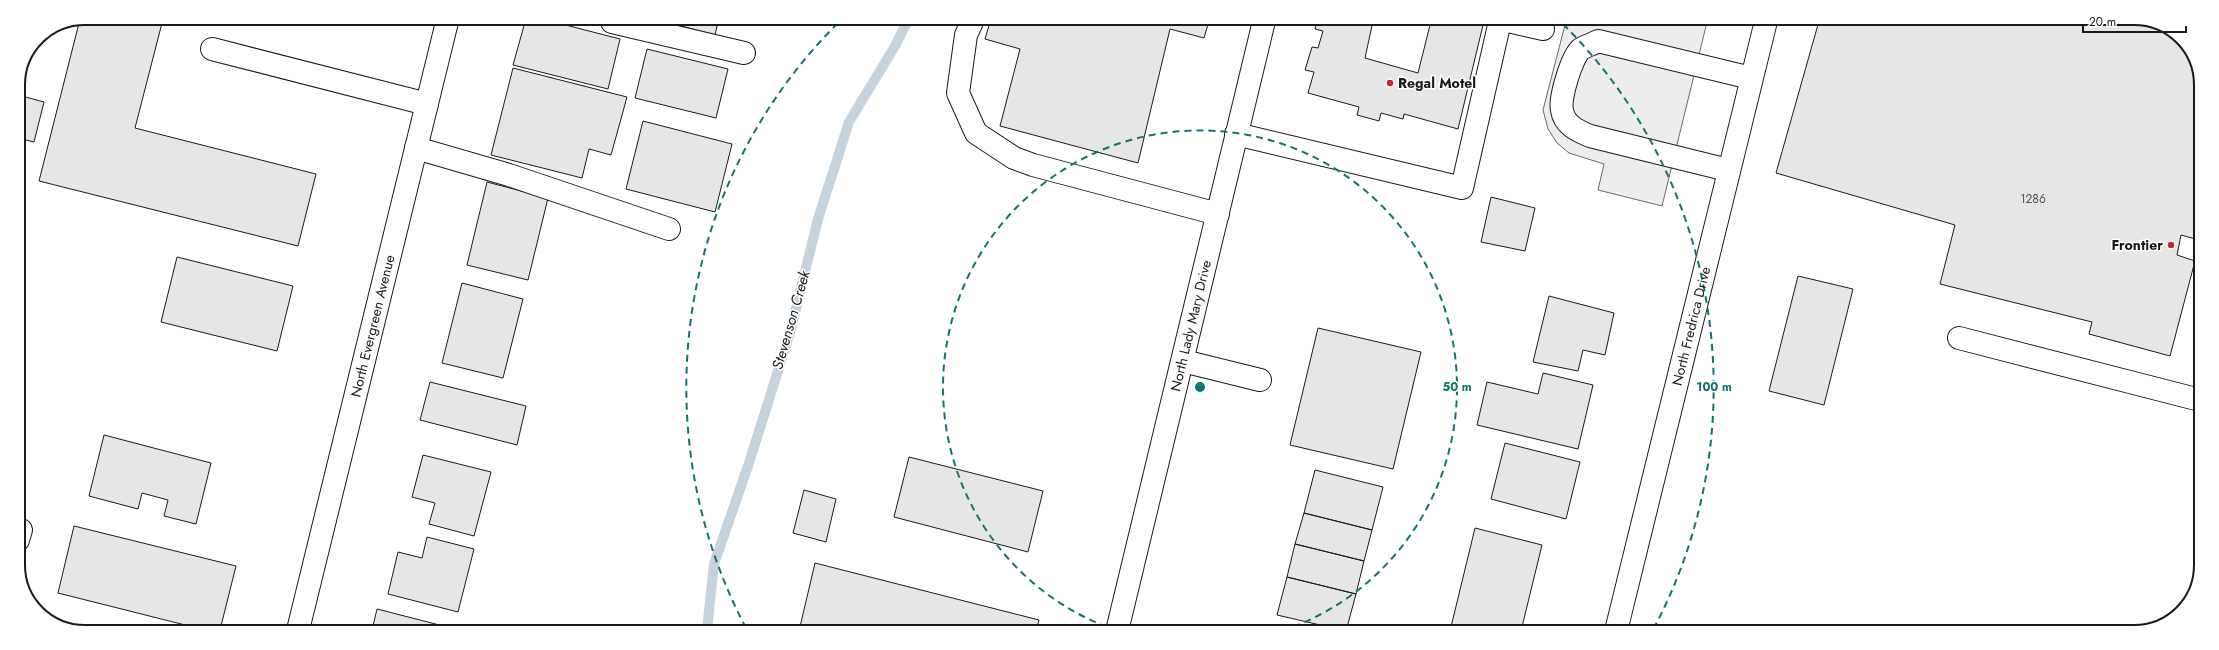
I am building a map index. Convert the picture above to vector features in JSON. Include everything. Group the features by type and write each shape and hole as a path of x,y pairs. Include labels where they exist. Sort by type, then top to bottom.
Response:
{"street":[{"name":"North Evergreen Avenue","path":"299,625 446,25"},
{"path":"625,25 744,53"},
{"path":"971,25 966,35 958,93 976,133 1014,158 1033,165 1218,214"},
{"name":"North Lady Mary Drive","path":"1118,625 1263,25"},
{"path":"1236,134 1462,188 1499,25"},
{"path":"1526,25 1543,29"},
{"name":"North Fredrica Drive","path":"1617,625 1728,170 1765,25"},
{"path":"1728,170 1590,136 1573,130 1562,110 1564,91 1570,68 1580,50 1598,41 1751,78"},
{"path":"212,49 427,104"},
{"path":"416,148 509,175 669,229"},
{"path":"1959,338 2194,398"},
{"path":"1183,361 1260,380"}],"shaded area":[{"path":"1565,25 1706,25 1662,206 1598,190 1604,164 1569,153 1557,143 1548,129 1543,110"}],"building":[{"path":"85,25 161,25 135,128 316,174 298,246 39,181 78,26"},
{"path":"524,25 566,25 620,39 608,89 513,65"},
{"path":"677,25 717,25 715,35"},
{"path":"989,25 1208,25 1204,38 1170,29 1138,163 1000,126 1020,49 985,39"},
{"name":"Regal Motel","path":"1316,25 1372,25 1365,58 1418,73 1430,25 1483,25 1458,129 1404,114 1403,119 1381,113 1379,121 1357,115 1359,107 1308,93 1314,72 1305,70 1312,47 1318,48 1323,31 1315,29"},
{"path":"1818,25 2134,25 2150,27 2164,33 2171,37 2179,45 2186,55 2193,73 2194,81 2194,239 2181,235 2177,255 2194,261 2194,265 2170,356 2089,334 2092,322 1940,284 1955,225 1776,173"},
{"path":"647,49 728,69 716,118 635,98"},
{"path":"513,68 627,97 611,155 589,149 582,178 491,155"},
{"path":"25,97 44,102 34,142 25,140"},
{"path":"643,121 732,144 715,212 626,189"},
{"path":"487,182 548,198 528,280 467,265"},
{"path":"1491,197 1535,208 1525,251 1481,242"},
{"path":"177,257 293,286 277,351 161,322"},
{"path":"1798,276 1853,289 1824,405 1769,391"},
{"path":"462,283 523,299 503,378 442,363"},
{"path":"1549,296 1614,313 1605,355 1583,350 1578,371 1533,362"},
{"path":"1318,328 1421,352 1393,469 1290,445"},
{"path":"1543,373 1593,385 1578,449 1477,425 1487,382 1538,394"},
{"path":"430,382 526,406 517,445 420,420"},
{"path":"104,435 211,463 196,524 164,516 168,500 142,493 138,509 89,496"},
{"path":"1505,443 1580,462 1566,519 1491,499"},
{"path":"423,455 491,472 474,536 429,524 435,503 412,497"},
{"path":"909,457 1043,491 1028,552 894,517"},
{"path":"1315,470 1383,487 1372,530 1304,513"},
{"path":"804,490 836,499 826,542 793,533"},
{"path":"1304,513 1372,530 1364,561 1295,544"},
{"path":"74,526 236,566 221,625 185,625 58,593"},
{"path":"1475,528 1542,545 1522,625 1451,625"},
{"path":"427,537 474,549 458,612 388,594 398,552 422,558"},
{"path":"1295,544 1364,561 1356,594 1287,577"},
{"path":"815,563 1039,620 1038,625 800,625"},
{"path":"1287,577 1356,594 1348,625 1320,625 1277,615"},
{"path":"377,609 439,625 373,625"}],"waterway":[{"name":"Stevenson Creek","path":"708,625 714,564 748,466 790,333 818,219 849,122 895,46 906,25"}],"place":[{"name":"Regal Motel","path":"1390,83"},
{"name":"Frontier","path":"2171,245"}]}
